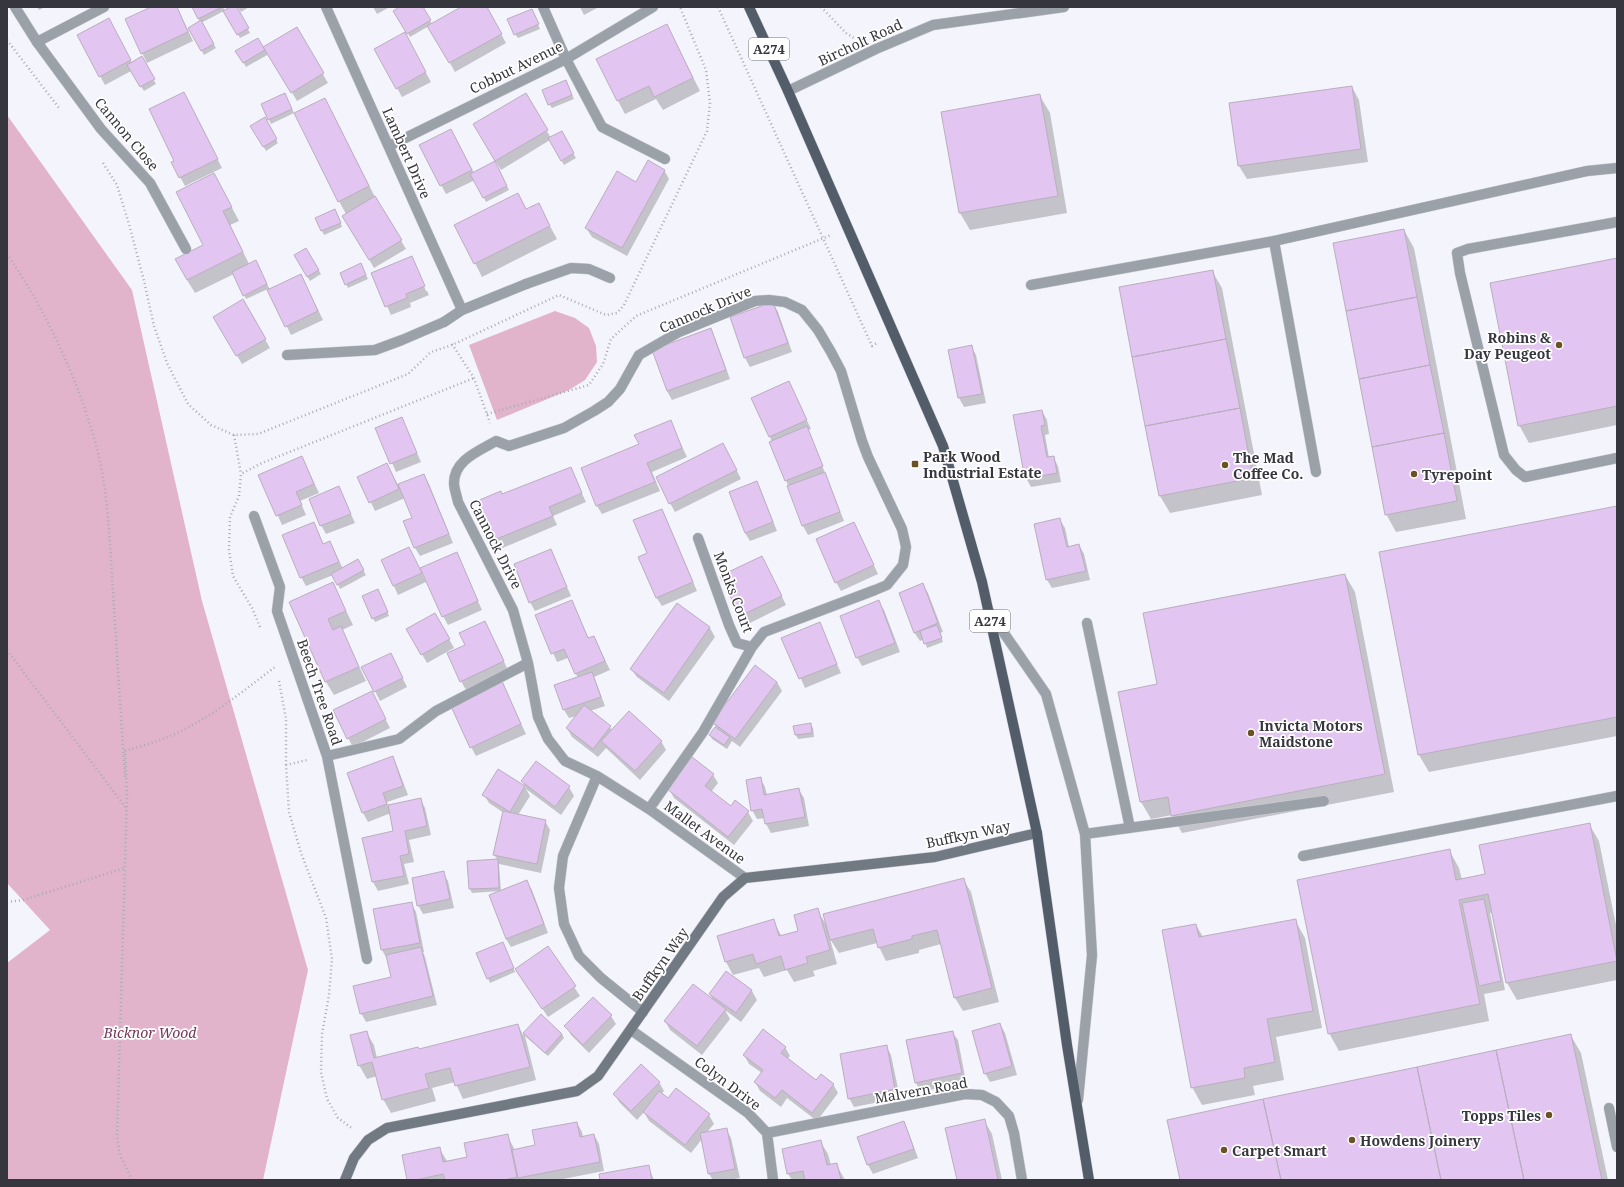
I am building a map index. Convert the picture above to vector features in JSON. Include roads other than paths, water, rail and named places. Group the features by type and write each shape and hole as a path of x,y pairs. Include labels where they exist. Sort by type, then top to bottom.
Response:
{"main road":[{"name":"A274","path":"749,7 788,92 943,446 982,582 1037,833 1089,1180"}],"street":[{"name":"Cannon Close","path":"15,7 37,42 102,129 150,183 186,249"},
{"path":"37,42 104,7"},
{"name":"Lambert Drive","path":"326,7 462,310"},
{"path":"544,7 566,59 602,127 665,159"},
{"name":"Cobbut Avenue","path":"388,146 566,59 653,7"},
{"name":"Bircholt Road","path":"788,92 872,51 934,25 1064,7"},
{"path":"1032,285 1274,241 1587,171 1617,168"},
{"path":"1617,222 1468,249 1456,253 1504,455 1516,470 1525,477 1617,458"},
{"path":"1274,241 1316,472"},
{"path":"287,355 375,350 444,322 462,310 526,284 571,268 590,269 610,278"},
{"name":"Cannock Drive","path":"769,300 785,302 802,310 818,330 841,371 862,441 878,481 902,529 906,547 903,565 887,585 834,607 764,632 752,647 704,732 649,809 597,776 565,761 548,739 538,718 528,663 514,610 458,502 454,483 457,467 469,457 496,441 509,446 564,428 608,402 620,389 639,355 679,332 755,301 769,300"},
{"name":"Beech Tree Road","path":"254,516 280,587 277,611 327,756 399,739 436,711 528,663"},
{"name":"Monks Court","path":"698,538 729,625 737,643 752,647"},
{"path":"987,609 1046,694 1085,834 1092,955 1077,1106"},
{"path":"1087,623 1130,828"},
{"path":"327,756 367,958"},
{"path":"597,776 563,856 560,888 564,924 579,956 600,978 643,1012"},
{"path":"1303,856 1617,796"},
{"path":"1085,834 1324,801"},
{"name":"Mallet Avenue","path":"649,809 745,878"},
{"name":"Buffkyn Way","path":"345,1180 354,1158 368,1140 388,1128 577,1091 598,1076 723,897 745,878 935,857 1037,833"},
{"name":"Colyn Drive","path":"631,1030 748,1113 767,1133"},
{"name":"Malvern Road","path":"767,1133 965,1094 982,1095 996,1102 1009,1116 1014,1133 1022,1180"},
{"path":"1609,1108 1617,1147"},
{"path":"767,1133 774,1180"}],"place":[{"name":"Robins & Day Peugeot","path":"1559,345"},
{"name":"Park Wood Industrial Estate","path":"915,464"},
{"name":"The Mad Coffee Co.","path":"1225,465"},
{"name":"Tyrepoint","path":"1414,474"},
{"name":"Invicta Motors Maidstone","path":"1251,733"},
{"name":"Topps Tiles","path":"1549,1115"},
{"name":"Howdens Joinery","path":"1352,1140"},
{"name":"Carpet Smart","path":"1224,1150"}],"park label":[{"name":"Bicknor Wood","path":"150,1032"}]}
